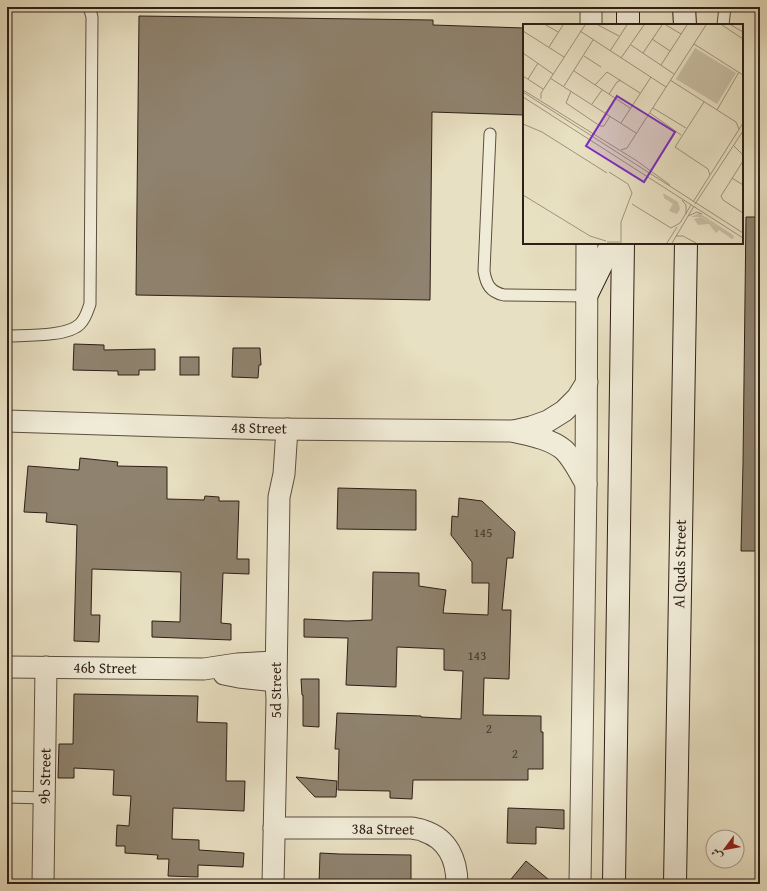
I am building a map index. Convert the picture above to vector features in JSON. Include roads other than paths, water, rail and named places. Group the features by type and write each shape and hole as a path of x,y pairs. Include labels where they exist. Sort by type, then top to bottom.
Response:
{"main road":[{"path":"628,7 628,24"},
{"path":"684,7 685,24"},
{"path":"586,296 612,244"},
{"path":"614,884 624,244"},
{"name":"Al Quds Street","path":"675,884 686,244"}],"street":[{"path":"591,7 591,24"},
{"path":"580,884 586,484 587,244"},
{"name":"48 Street","path":"512,431 531,427 548,421 564,411 577,398 587,382"},
{"name":"48 Street","path":"7,421 279,429 512,431 533,435 549,441 564,450 576,466 586,484"},
{"name":"5d Street","path":"273,884 279,497 285,470 279,429"},
{"name":"46b Street","path":"7,667 204,669 239,677 276,671"},
{"name":"9b Street","path":"43,884 46,667"},
{"name":"38a Street","path":"274,828 412,828 424,830 444,843 451,853 455,865 457,884"}],"lane":[{"path":"7,336 47,334 69,331 79,325 86,316 90,304 92,17 90,7"},
{"path":"723,24 725,7"},
{"path":"490,134 484,271 490,288 497,294 504,295 586,296"},
{"path":"7,797 44,798"}]}
